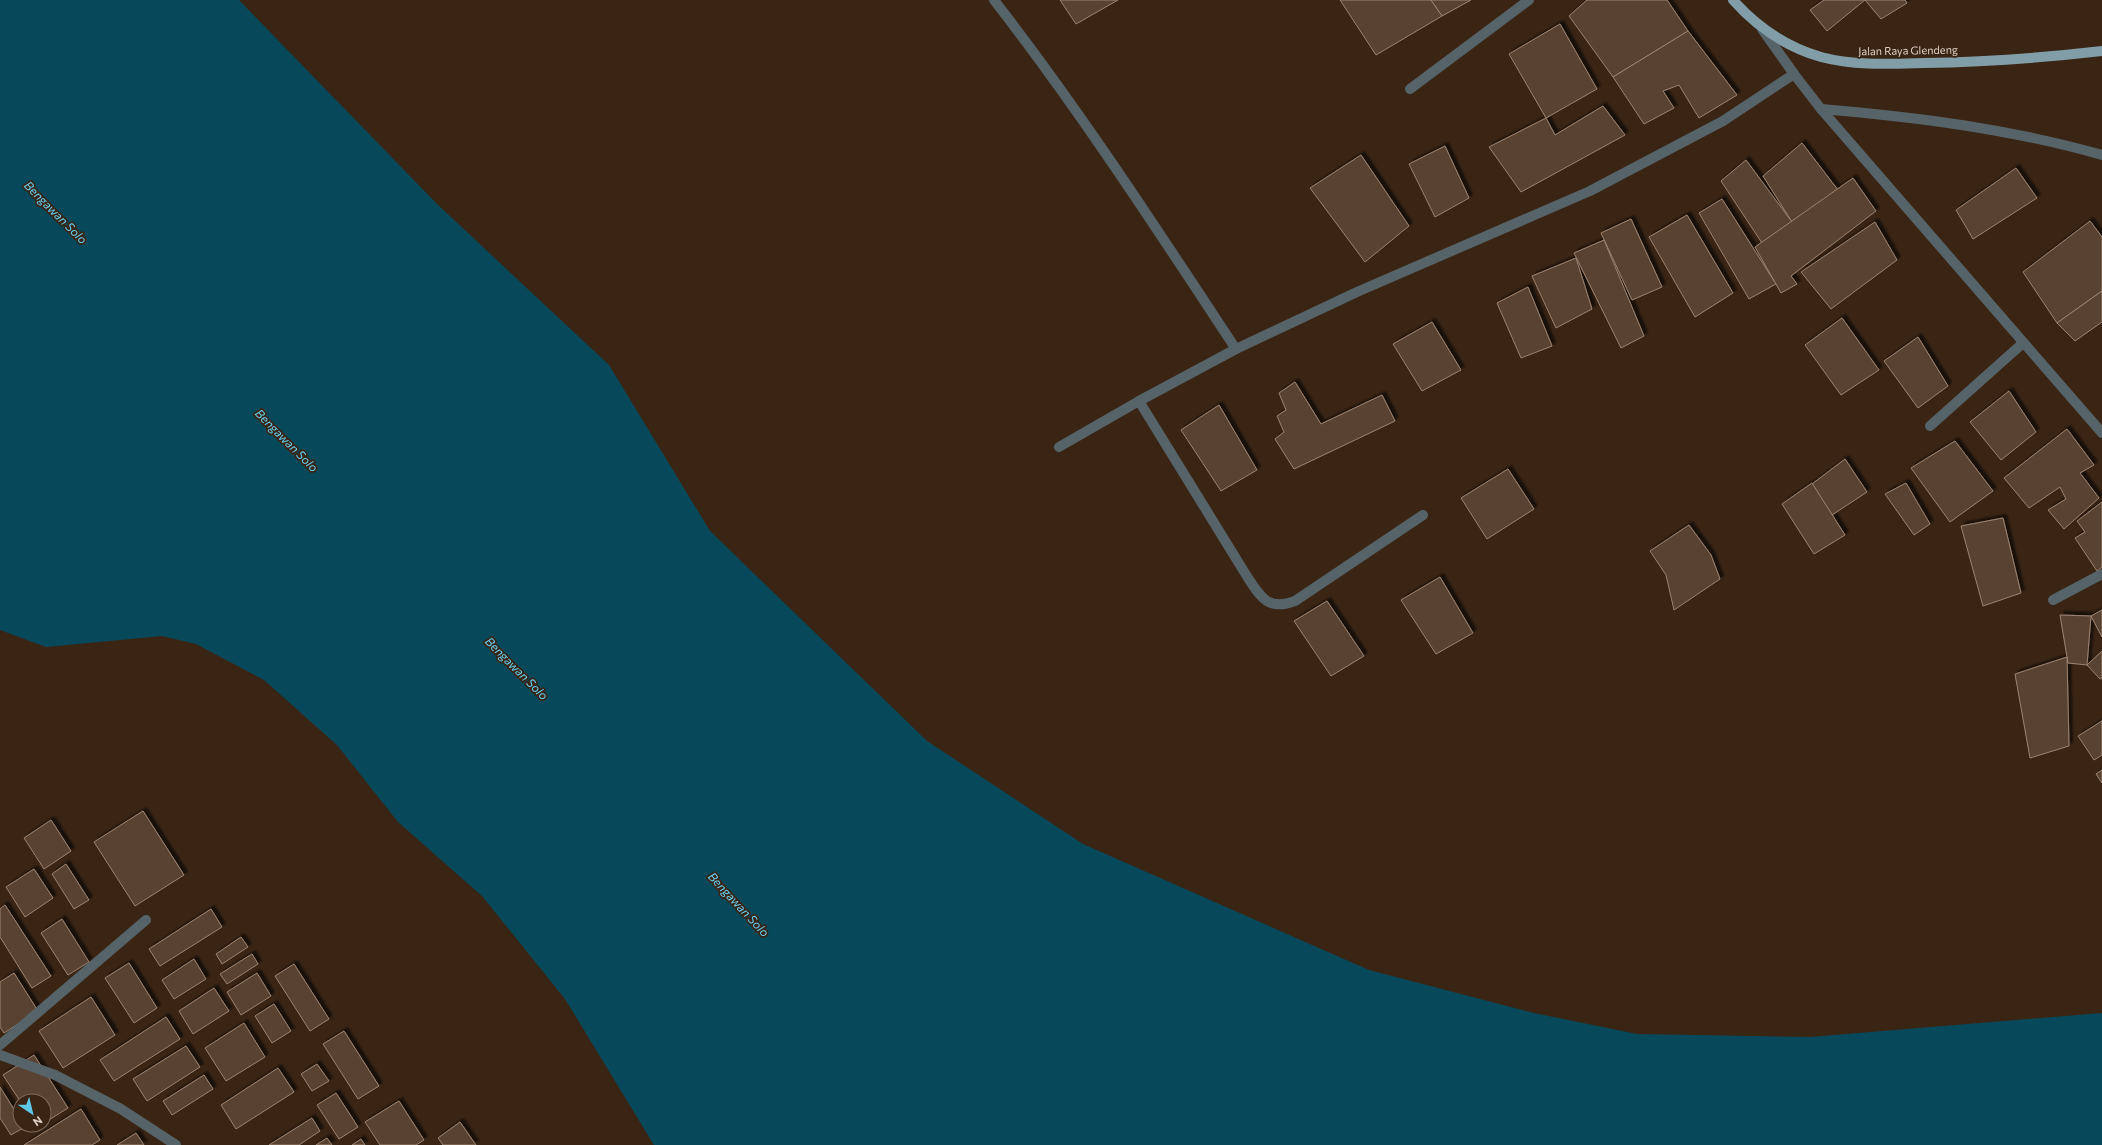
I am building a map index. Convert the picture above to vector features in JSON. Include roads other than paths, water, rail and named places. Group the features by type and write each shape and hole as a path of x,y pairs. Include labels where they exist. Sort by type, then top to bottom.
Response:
{"main road":[{"name":"Jalan Raya Glendeng","path":"1733,0 1762,29 1800,50 1822,57 1855,63 2032,59 2102,51"}],"street":[{"path":"994,0 1037,55 1117,170 1236,349"},
{"path":"1410,89 1529,0"},
{"path":"1762,29 1821,109 2102,433"},
{"path":"1059,447 1139,400 1236,349 1372,286 1590,191 1723,121 1794,74"},
{"path":"1821,109 1909,116 2013,135 2102,155"},
{"path":"1930,426 2023,343"},
{"path":"1139,400 1252,584 1260,596 1271,603 1287,604 1295,601 1423,515"},
{"path":"2053,600 2102,574"},
{"path":"0,1045 146,920"},
{"path":"0,1056 62,1078 121,1109 176,1145"}],"water":[{"name":"Bengawan Solo","path":"0,0 239,0 437,204 609,365 710,531 927,741 1083,844 1369,970 1534,1013 1637,1034 1810,1037 2102,1013 2102,1145 654,1145 565,999 482,896 398,822 337,745 264,680 196,644 162,636 46,647 0,630"}]}
